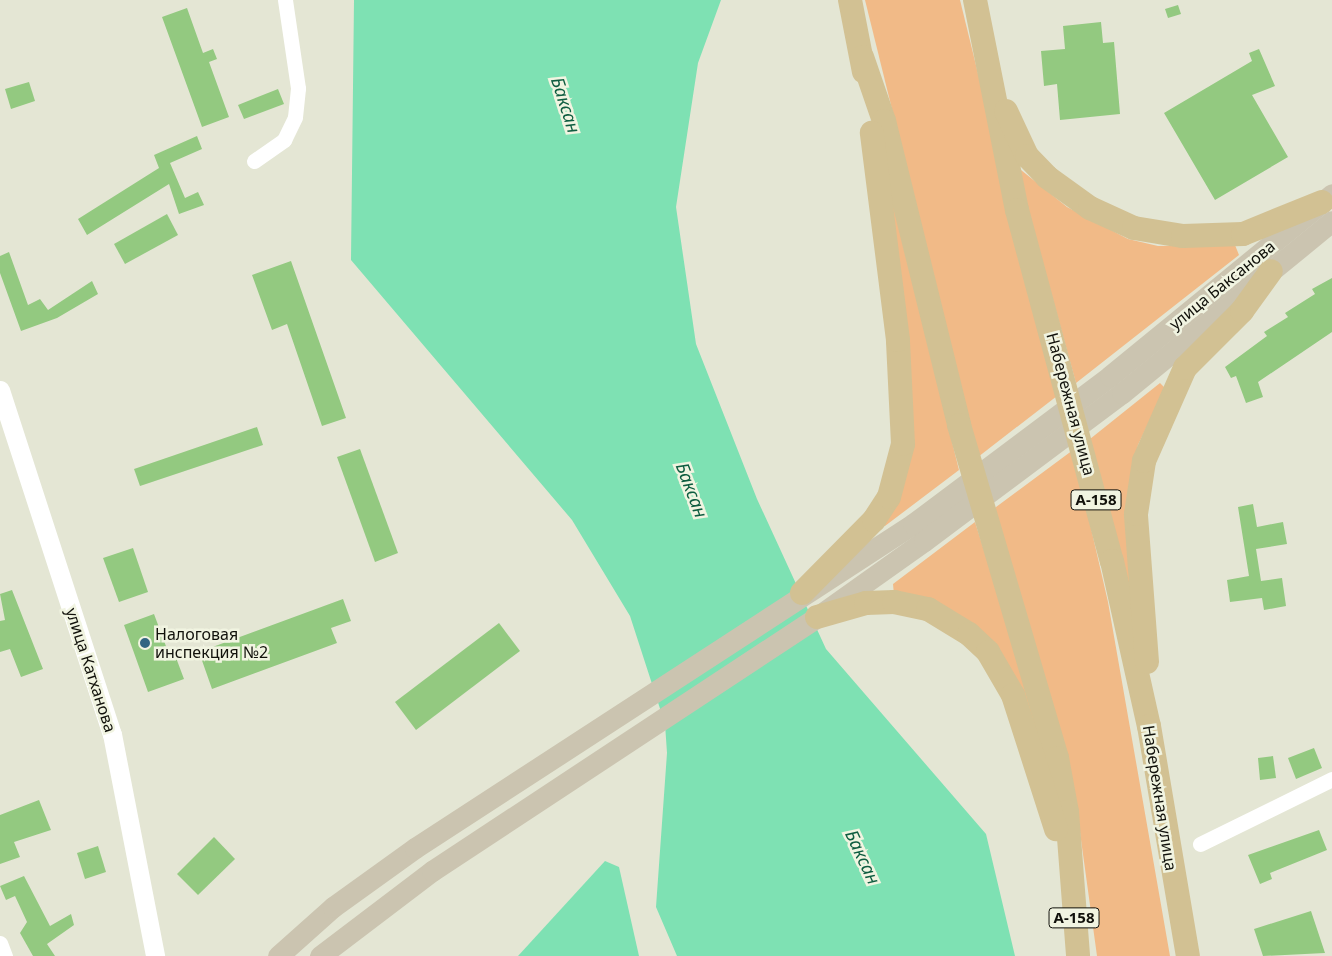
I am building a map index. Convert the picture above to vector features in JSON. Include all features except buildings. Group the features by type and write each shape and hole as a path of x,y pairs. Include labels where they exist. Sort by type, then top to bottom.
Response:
{"main road":[{"name":"А-158","path":"850,0 862,57 884,121 959,425 1057,758 1067,812 1070,879 1078,956"},
{"name":"Набережная улица","path":"975,0 1017,210 1112,561 1149,726 1185,952"},
{"path":"984,48 1016,136 1027,156 1069,195 1109,218 1158,234 1229,236 1263,228 1329,205"},
{"path":"802,593 874,520 889,497 903,444 898,340 862,57"},
{"name":"улица Баксанова","path":"1116,384 1271,272 1329,205"},
{"name":"улица Баксанова","path":"1116,384 1329,205"},
{"path":"1149,726 1136,522 1144,461 1185,368 1242,311 1271,272"},
{"path":"320,956 401,892 817,618 918,533 1116,384"},
{"path":"278,956 333,907 384,870 637,702 802,593 918,533"},
{"path":"817,618 866,603 910,604 948,619 988,652 1022,716 1070,879"},
{"path":"1074,917 1088,956"}],"street":[{"path":"254,161 284,140 295,117 298,88 285,0"},
{"name":"улица Катханова","path":"0,390 112,734 155,956"},
{"path":"1200,844 1332,779"},
{"path":"0,943 5,956"}],"shaded area":[{"path":"865,0 960,0 1057,396 978,457"},
{"path":"1016,166 1067,207 1128,239 1158,246 1235,245 1239,255 1076,383"},
{"path":"886,176 959,470 885,526 880,522 894,502"},
{"path":"1160,383 1165,388 1138,445 1126,505 1136,622 1090,439"},
{"path":"1073,450 1108,602 1170,956 1097,956 1078,818 992,510"},
{"path":"975,522 1021,666 1050,769 1004,664 894,595 893,584"}],"water":[{"name":"Баксан","path":"354,0 721,0 698,63 676,207 696,344 757,499 826,649 986,834 1015,956 677,956 656,907 667,753 665,724 630,616 572,520 351,260"},
{"path":"605,861 619,867 639,956 518,956"}],"place":[{"name":"Налоговая инспекция №2","path":"145,643"}]}
